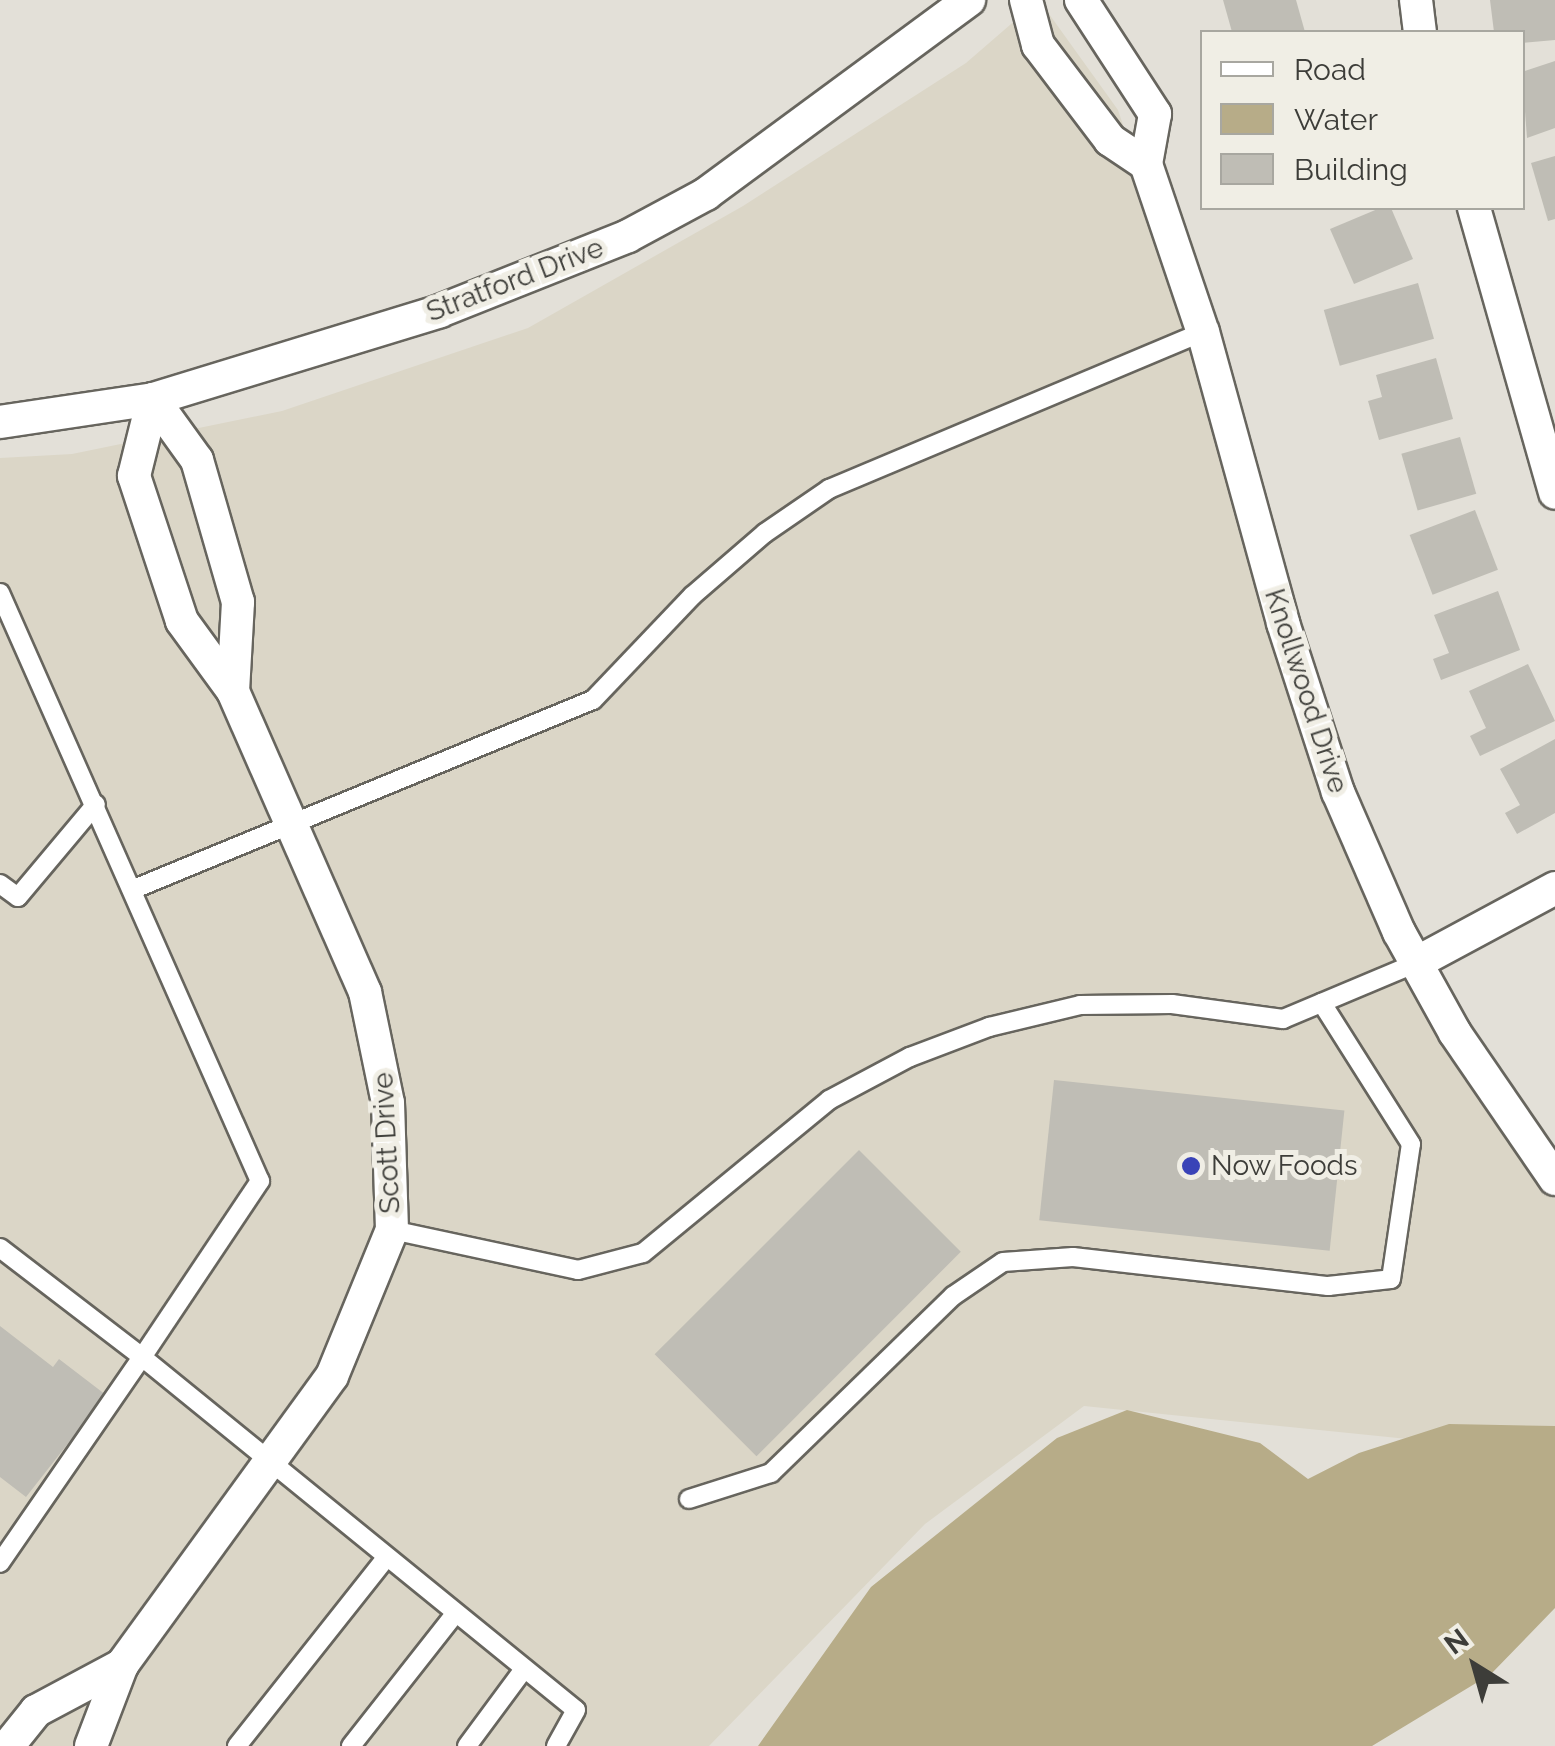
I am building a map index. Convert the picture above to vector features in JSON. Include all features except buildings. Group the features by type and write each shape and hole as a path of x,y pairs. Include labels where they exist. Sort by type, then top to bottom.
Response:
{"street":[{"name":"Stratford Drive","path":"0,422 153,400 440,312 628,236 706,194 968,0"},
{"path":"1026,0 1038,45 1110,140 1146,164"},
{"name":"Knollwood Drive","path":"1081,0 1155,114 1146,164 1203,332 1315,730 1377,886 1416,963 1489,1088 1555,1179"},
{"path":"1416,0 1420,30"},
{"path":"1475,210 1555,493"},
{"name":"Scott Drive","path":"91,1746 122,1665 332,1376 392,1230 382,1050 365,992 233,691 182,621 134,476 153,400"},
{"name":"Scott Drive","path":"153,400 196,460 238,602 233,691"},
{"path":"1416,963 1555,888"},
{"name":"Scott Drive","path":"8,1746 36,1711 122,1665"}],"lane":[{"path":"134,889 593,700 692,596 766,533 829,489 1203,332"},
{"path":"0,593 260,1181 142,1357 6,1541 0,1563"},
{"path":"0,884 18,898 96,804"},
{"path":"392,1230 578,1270 643,1253 828,1100 910,1057 988,1027 1080,1005 1172,1004 1283,1019 1416,963"},
{"path":"689,1499 771,1473 953,1296 1003,1262 1073,1257 1328,1286 1391,1278 1410,1144 1322,1003"},
{"path":"0,1248 142,1357 268,1464 576,1710 556,1746"},
{"path":"237,1746 386,1558"},
{"path":"351,1746 456,1614"},
{"path":"467,1746 524,1669"}],"shaded area":[{"path":"1039,0 1118,110 1190,325 1323,786 1517,1149 1555,1199 1555,1454 1084,1406 925,1524 709,1746 0,1746 0,458 72,454 282,411 528,328 743,206 966,63"}],"water":[{"path":"1127,1410 1260,1443 1308,1479 1359,1453 1449,1424 1555,1426 1555,1608 1491,1674 1372,1746 758,1746 871,1587 1057,1438"}],"place":[{"name":"Now Foods","path":"1191,1166"}]}
